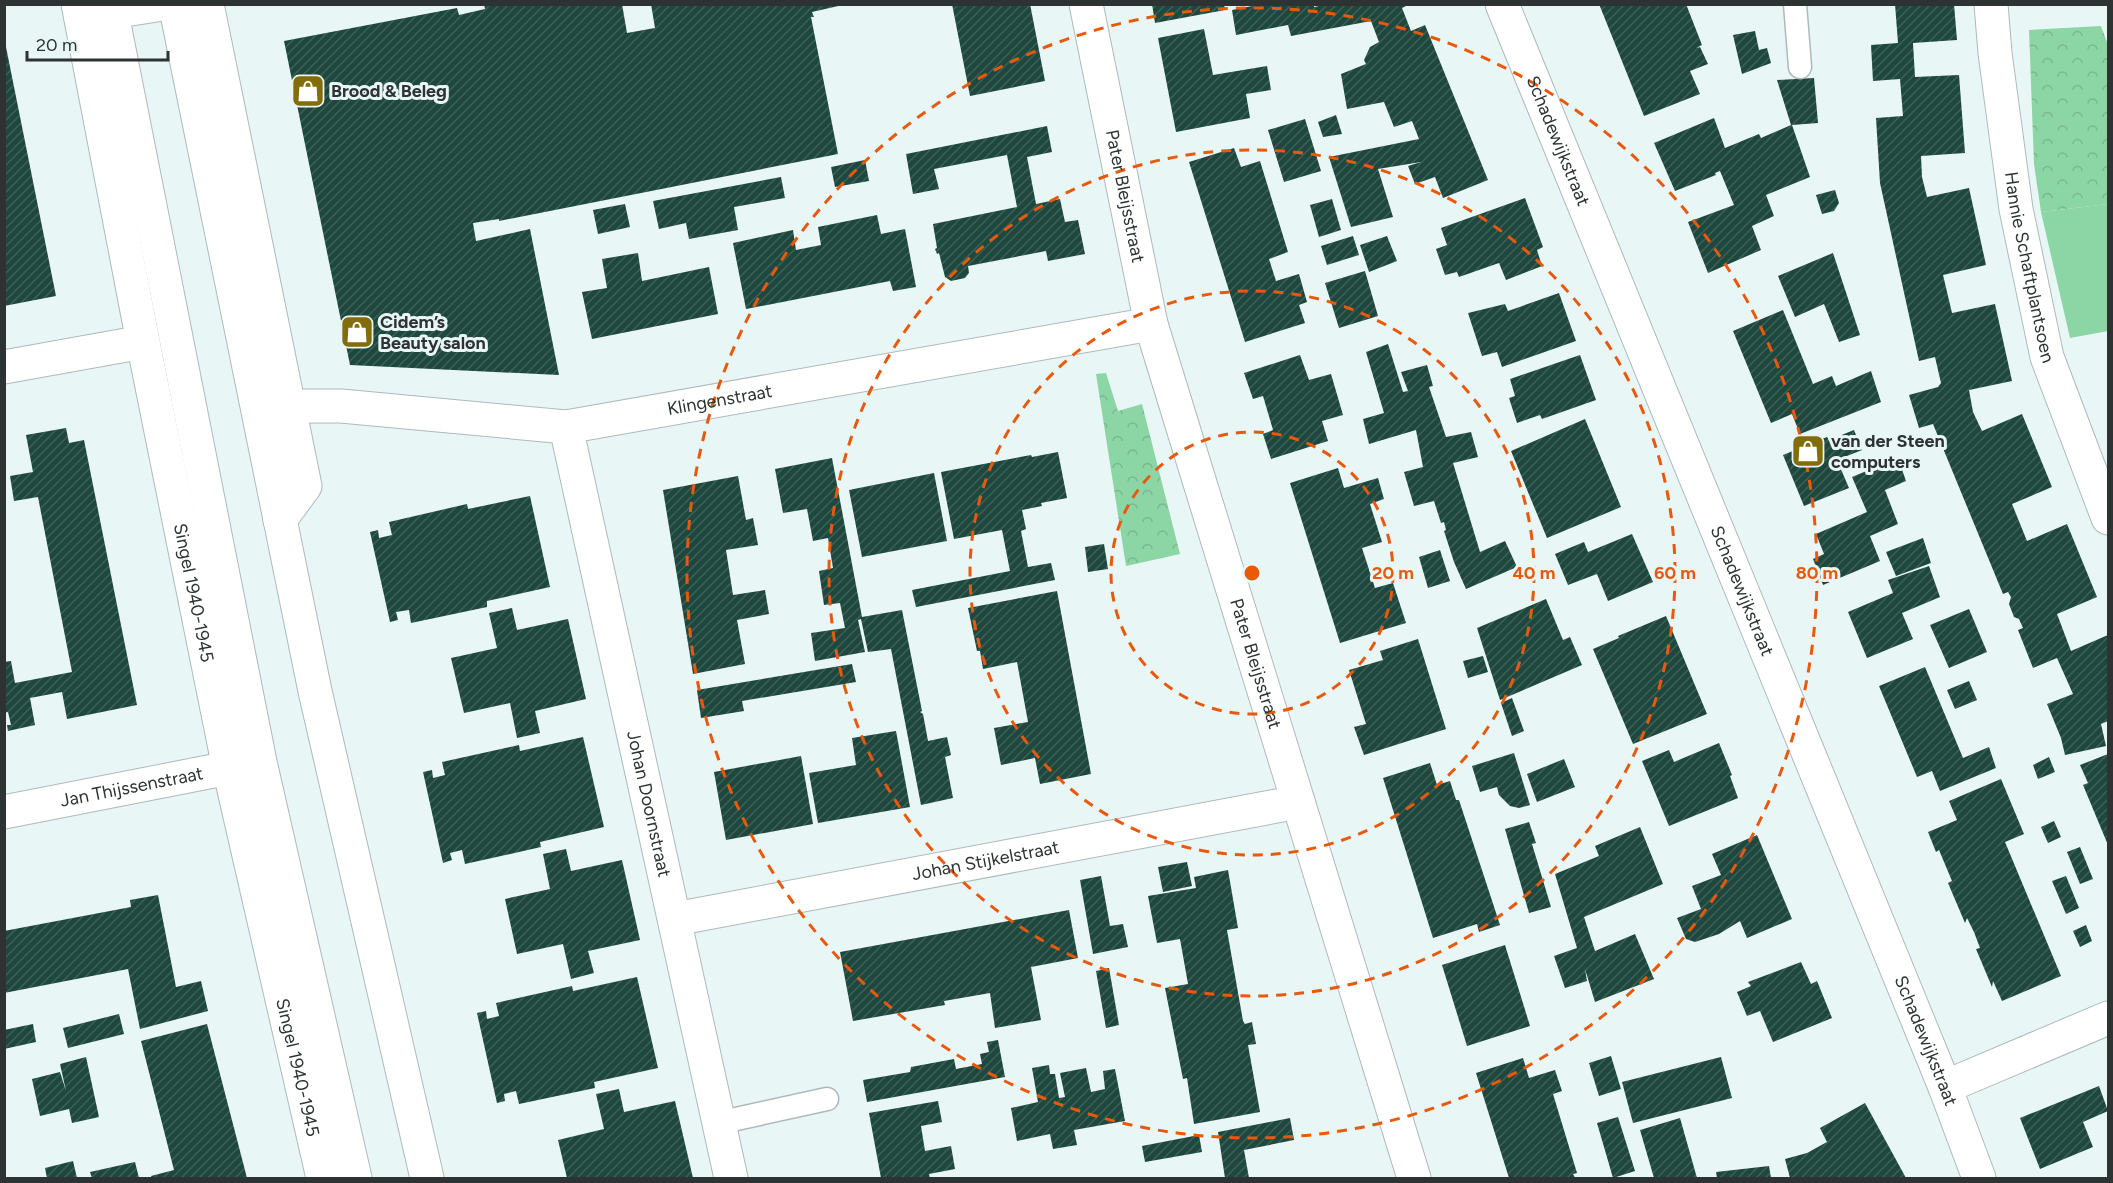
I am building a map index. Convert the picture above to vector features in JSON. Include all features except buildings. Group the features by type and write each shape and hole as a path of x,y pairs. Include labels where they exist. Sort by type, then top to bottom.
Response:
{"street":[{"name":"Singel 1940-1945","path":"78,4 142,342 244,765 356,1179"},
{"path":"111,8 162,4"},
{"path":"175,4 315,691 427,1179"},
{"path":"207,4 305,486 280,520"},
{"name":"Pater Bleijsstraat","path":"1086,4 1151,324 1414,1179"},
{"name":"Schadewijkstraat","path":"1502,4 1945,1087 1979,1179"},
{"name":"Hannie Schaftplantsoen","path":"1991,4 1995,53 2016,209 2047,357 2109,518"},
{"name":"Singel 1940-1945","path":"111,8 244,765 323,1179"},
{"name":"Klingenstraat","path":"287,406 341,406 566,427 1151,324"},
{"path":"4,367 142,342"},
{"name":"Johan Doornstraat","path":"566,427 731,1179"},
{"name":"Jan Thijssenstraat","path":"4,812 244,765"},
{"name":"Johan Stijkelstraat","path":"675,919 1298,802"},
{"path":"1945,1087 2109,1018"}],"lane":[{"path":"1795,4 1800,67"},
{"path":"718,1123 827,1099"}],"green space":[{"path":"2101,26 2108,45 2108,204 2041,212 2034,164 2029,30"},
{"path":"2108,204 2108,331 2070,338 2041,212"},
{"path":"1106,373 1118,411 1142,404 1180,554 1126,566 1096,374"}],"place":[{"name":"Brood & Beleg","path":"308,91"},
{"name":"Cidem’s Beauty salon","path":"357,332"},
{"name":"van der Steen computers","path":"1808,451"}]}
